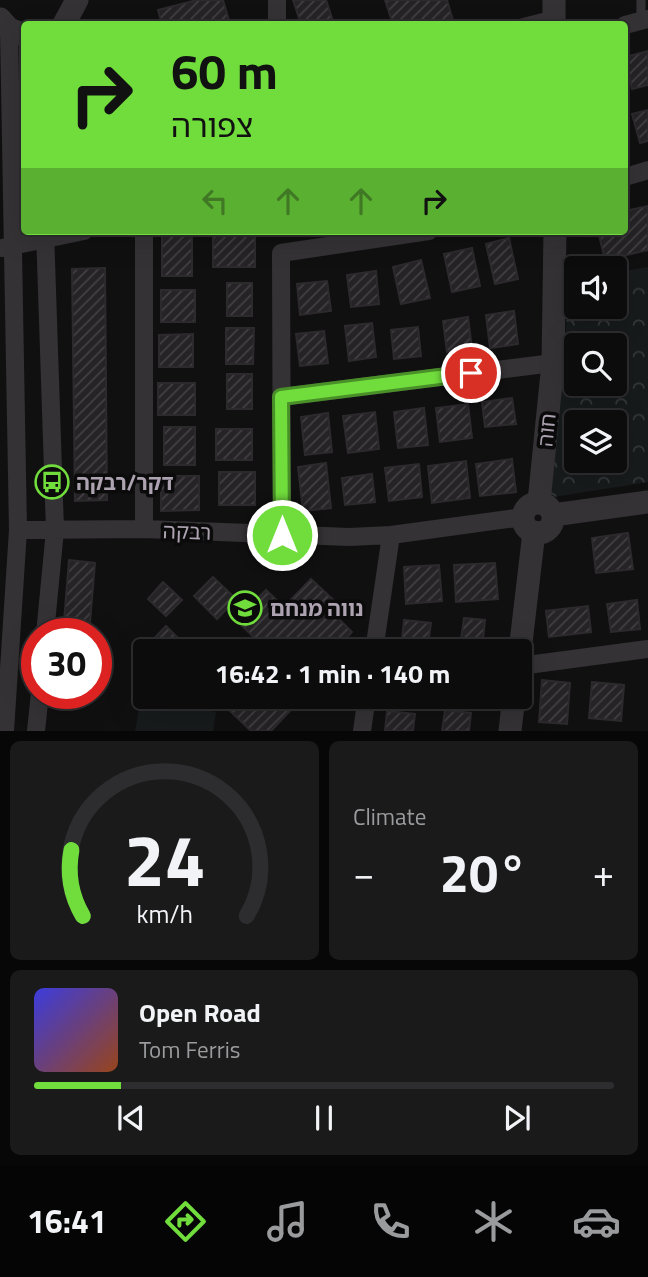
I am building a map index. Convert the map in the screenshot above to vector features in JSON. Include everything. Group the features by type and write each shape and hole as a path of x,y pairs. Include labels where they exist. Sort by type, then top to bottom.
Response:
{"street":[{"path":"66,21 78,0"},
{"path":"277,0 277,21"},
{"path":"5,731 18,530 6,247 11,28"},
{"path":"628,176 648,170"},
{"path":"6,247 45,235 55,530 47,618"},
{"path":"144,235 144,529"},
{"path":"282,535 281,253 402,235"},
{"name":"חוה","path":"522,639 553,363 555,235"},
{"path":"281,397 553,363"},
{"name":"רבקה","path":"18,530 144,529 282,535 391,535 648,502"},
{"path":"376,639 391,535"},
{"path":"532,664 648,649"},
{"path":"36,731 38,709"},
{"path":"362,731 365,709"},
{"path":"510,731 513,709"}],"lane":[{"path":"638,22 640,0"},
{"path":"527,21 554,13"}],"green space":[{"path":"648,267 648,482 547,498 564,344 564,396 627,396 627,333 565,333 567,319 627,319 627,271"},
{"path":"139,709 200,709 216,712 213,731 135,731"}],"building":[{"path":"197,0 223,0 229,21 161,21 158,10"},
{"path":"293,0 326,0 333,21 300,21"},
{"path":"385,0 447,0 453,21 392,21"},
{"path":"648,51 648,85 632,89 628,56"},
{"path":"648,110 648,141 640,143 632,114"},
{"path":"648,206 648,250 622,256 604,256 599,235 628,235 628,210"},
{"path":"213,235 255,235 255,267 213,267"},
{"path":"162,236 192,236 192,276 162,276"},
{"path":"509,238 518,279 495,284 486,244"},
{"path":"472,248 480,286 452,292 444,254"},
{"path":"421,260 430,298 401,304 393,267"},
{"path":"105,268 107,500 75,501 72,269"},
{"path":"376,271 379,304 351,307 347,275"},
{"path":"327,281 331,311 300,315 297,284"},
{"path":"227,283 252,283 252,316 227,316"},
{"path":"161,290 195,290 195,322 161,322"},
{"path":"514,311 518,344 490,348 486,315"},
{"path":"468,317 472,349 447,352 443,321"},
{"path":"372,323 376,357 349,361 345,326"},
{"path":"418,327 421,356 394,359 391,330"},
{"path":"226,328 254,328 253,364 226,364"},
{"path":"324,331 328,363 300,366 296,334"},
{"path":"193,334 193,367 159,367 159,335"},
{"path":"227,374 252,374 252,409 227,409"},
{"path":"158,383 195,383 195,415 158,415"},
{"path":"512,398 516,424 485,427 482,402"},
{"path":"468,404 472,438 440,442 436,408"},
{"path":"424,408 428,445 398,448 394,412"},
{"path":"375,412 379,449 348,453 343,416"},
{"path":"328,413 332,452 305,455 301,417"},
{"path":"164,427 195,427 195,465 164,465"},
{"path":"216,429 252,429 252,460 216,460"},
{"path":"512,459 516,492 480,496 476,464"},
{"path":"466,461 470,498 432,503 428,466"},
{"path":"326,463 331,508 303,511 298,467"},
{"path":"419,464 422,497 389,501 385,468"},
{"path":"219,472 255,472 255,505 219,505"},
{"path":"372,474 375,502 345,505 342,478"},
{"path":"161,476 199,476 199,510 161,511"},
{"path":"628,533 633,569 596,573 592,538"},
{"path":"69,560 95,563 90,618 64,618"},
{"path":"495,563 498,599 456,602 454,565"},
{"path":"439,565 442,601 406,604 404,567"},
{"path":"213,577 236,599 217,619 194,596"},
{"path":"311,579 341,607 334,614 352,632 345,639 256,639 236,620 266,590 284,607"},
{"path":"163,582 182,600 166,616 148,599"},
{"path":"637,600 640,629 611,632 607,604"},
{"path":"588,606 591,632 549,637 546,611"},
{"path":"464,618 485,620 483,639 461,639"},
{"path":"404,620 431,623 429,639 402,639"},
{"path":"166,626 179,639 154,639"},
{"path":"542,680 570,683 567,724 539,722"},
{"path":"592,682 624,685 621,721 589,718"},
{"path":"228,709 292,709 271,731 251,731"},
{"path":"445,710 471,713 469,731 442,731"},
{"path":"387,711 415,714 413,731 385,731"}],"place":[{"name":"דקר/רבקה","path":"52,482"},
{"name":"נווה מנחם","path":"245,608"}],"route":[{"path":"282,535 281,397 471,373"}]}
